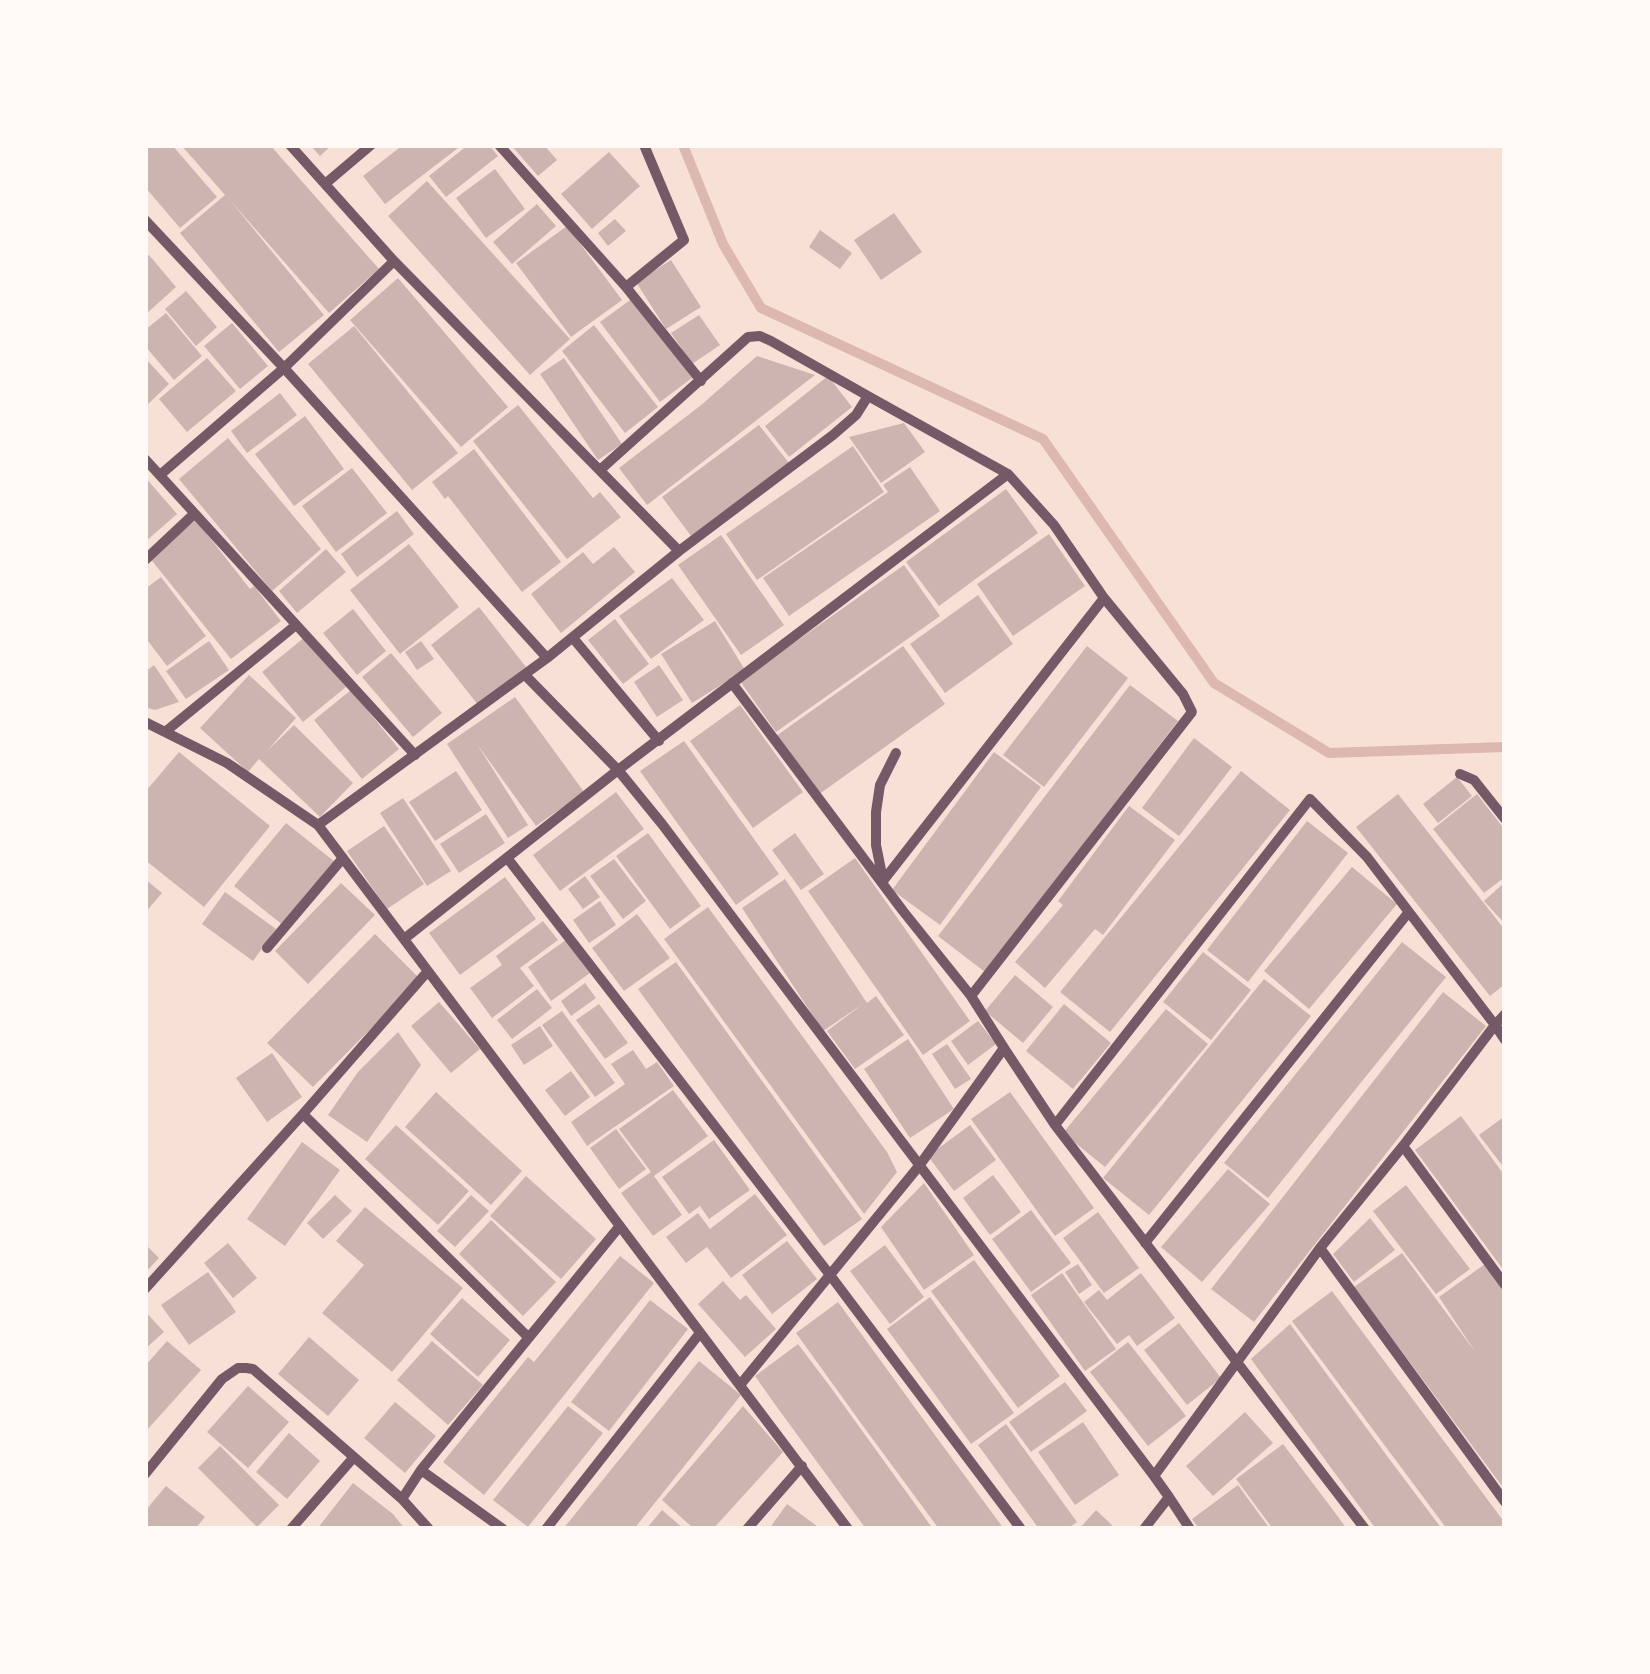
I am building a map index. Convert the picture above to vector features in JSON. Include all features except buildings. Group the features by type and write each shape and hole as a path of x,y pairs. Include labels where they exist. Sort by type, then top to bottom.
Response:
{"street":[{"path":"290,145 394,261 679,551"},
{"path":"325,184 371,145"},
{"path":"500,145 626,287 701,381"},
{"path":"626,287 684,240 644,145"},
{"path":"145,220 547,658"},
{"path":"160,475 284,368 394,261"},
{"path":"600,470 735,346 760,336 1008,474 1054,526 1104,598 1183,694 1192,712 971,996"},
{"path":"318,825 547,658 679,551 833,435 856,415 868,396"},
{"path":"145,459 415,754"},
{"path":"404,939 618,770 1008,474"},
{"path":"145,560 194,514"},
{"path":"883,881 1104,598"},
{"path":"166,732 296,624"},
{"path":"572,638 659,742"},
{"path":"524,675 618,770 824,1034 1190,1529"},
{"path":"732,683 971,996 1054,1125 1365,1529"},
{"path":"145,722 227,763 318,825 848,1529"},
{"path":"883,881 876,846 876,812 880,785 896,753"},
{"path":"1460,774 1474,780 1505,819"},
{"path":"1054,1125 1310,798 1366,857 1505,1040"},
{"path":"267,948 343,858"},
{"path":"508,858 1021,1529"},
{"path":"1145,1243 1408,913"},
{"path":"145,1289 428,971"},
{"path":"1154,1476 1320,1248 1505,1014"},
{"path":"740,1385 920,1166 1004,1048"},
{"path":"303,1114 528,1337"},
{"path":"1403,1146 1505,1284"},
{"path":"402,1499 421,1470 620,1226"},
{"path":"1320,1248 1505,1502"},
{"path":"546,1529 700,1333"},
{"path":"145,1474 222,1379 238,1368 253,1369 402,1499 429,1529"},
{"path":"291,1529 354,1457"},
{"path":"748,1529 802,1466"},
{"path":"421,1470 502,1529"},
{"path":"1144,1529 1169,1497"}],"waterway":[{"path":"683,145 723,244 761,308 1043,439 1214,683 1329,753 1505,747"}]}
